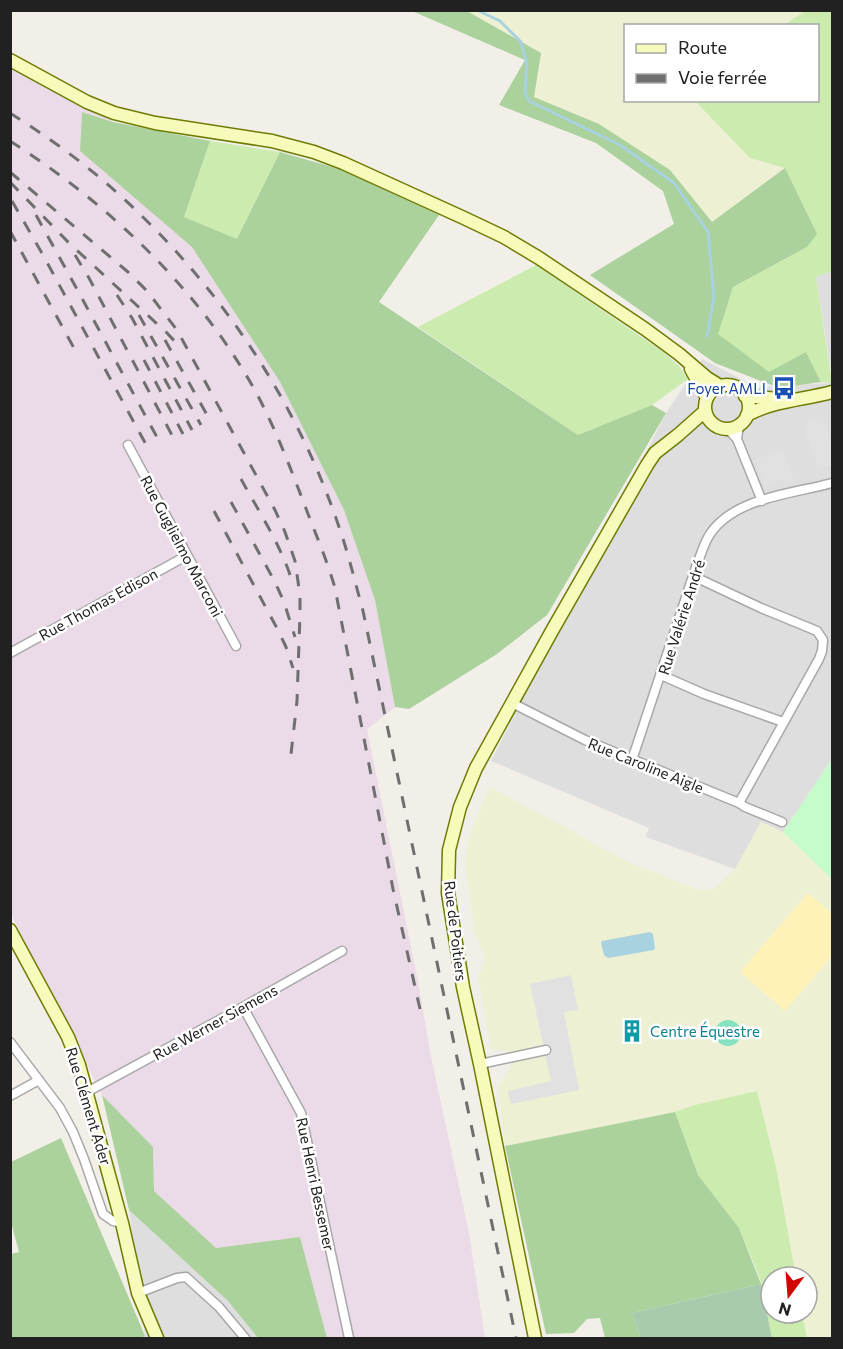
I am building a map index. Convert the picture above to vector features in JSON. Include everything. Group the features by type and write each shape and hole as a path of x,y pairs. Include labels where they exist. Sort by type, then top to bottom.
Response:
{"street":[{"path":"10,60 87,102 114,113 155,123 287,144 314,152 343,162 487,228 539,258 645,329 720,386"},
{"path":"686,361 706,404 710,422 722,428 738,423 761,407 832,392"},
{"path":"706,404 715,389 720,386 735,387 745,396 748,402 738,423 737,439 762,501"},
{"path":"745,396 789,400"},
{"name":"Rue de Poitiers","path":"535,1338 463,987 448,893 449,850 460,807 476,768 647,465 655,453 678,435 706,404"},
{"name":"Rue de Poitiers","path":"678,435 699,428 715,426"},
{"name":"Rue Guglielmo Marconi","path":"128,445 236,646"},
{"name":"Rue Valérie André","path":"632,760 693,576 709,536 717,526 744,506 832,483"},
{"name":"Rue Thomas Edison","path":"10,653 186,556"},
{"path":"693,576 817,631 823,640 819,659 739,803"},
{"path":"661,675 704,694 783,722"},
{"name":"Rue Caroline Aigle","path":"512,703 585,740 782,822"},
{"name":"Rue Clément Ader","path":"10,930 68,1037 79,1065 122,1223 138,1293 157,1338"},
{"name":"Rue Werner Siemens","path":"87,1092 342,951"},
{"name":"Rue Henri Bessemer","path":"243,1007 301,1113 350,1338"},
{"path":"10,1042 60,1107 94,1183 103,1214 113,1221 122,1223"},
{"path":"480,1064 546,1050"},
{"path":"10,1096 39,1080"},
{"path":"138,1293 177,1278 186,1277 219,1307 245,1338"}],"shaded area":[{"path":"10,57 113,122 82,112 80,151 192,247 280,382 344,510 375,600 395,707 367,729 431,1057 469,1233 485,1338 327,1338 300,1237 216,1248 154,1191 153,1147 102,1095 11,914"},
{"path":"832,271 832,378 816,277"},
{"path":"702,359 757,387 832,383 832,759 783,832 761,822 735,869 646,837 649,828 491,761 666,413"},
{"path":"815,418 824,422 832,443 832,466 818,467 804,430 808,421"},
{"path":"783,449 795,482 787,484 781,479 764,485 755,460"},
{"path":"571,975 578,1010 564,1012 579,1090 511,1104 508,1091 551,1081 530,984"},
{"path":"129,1210 228,1301 258,1338 139,1338 145,1335"}],"green space":[{"path":"412,11 467,11 541,53 534,97 599,124 670,170 712,222 785,168 817,234 807,247 733,287 718,334 769,372 806,352 821,382 779,388 715,363 590,275 674,224 663,191 596,143 499,105 525,60"},
{"path":"467,11 805,11 786,24 624,24 624,102 696,102 750,158 785,168 712,222 670,170 599,124 534,97 541,53"},
{"path":"805,11 832,11 832,271 816,277 832,383 821,382 806,352 769,373 717,334 733,287 807,247 785,168 750,158 696,102 819,102 819,24 786,24"},
{"path":"82,112 113,122 210,141 184,217 237,239 280,152 339,169 439,215 379,302 578,435 652,405 666,413 547,615 497,654 409,709 395,707 375,600 344,510 280,382 192,247 80,151"},
{"path":"210,141 280,152 237,239 184,217"},
{"path":"538,264 546,272 662,351 679,366 688,379 652,405 578,435 418,327"},
{"path":"832,759 832,879 783,832"},
{"path":"490,787 631,863 696,889 714,889 735,869 761,822 783,832 832,879 832,1338 807,1338 804,1325 819,1325 819,1265 794,1265 776,1167 691,1106 675,1112 505,1146 498,1087 511,1066 505,1050 492,1051 478,978 484,963 484,955 473,930 465,864 469,836"},
{"path":"728,1020 737,1024 741,1033 737,1042 728,1046 719,1042 715,1033 719,1024"},
{"path":"757,1091 776,1167 794,1265 759,1265 759,1276 739,1228 698,1175 675,1112 691,1106"},
{"path":"102,1095 153,1147 154,1191 216,1248 300,1237 327,1338 258,1338 228,1301 129,1210"},
{"path":"675,1112 698,1175 739,1228 759,1279 759,1284 632,1313 641,1338 605,1338 600,1318 587,1319 574,1333 546,1334 505,1146"},
{"path":"61,1138 145,1336 139,1338 11,1338 11,1254 19,1252 11,1222 11,1162"},
{"path":"759,1284 759,1325 769,1325 772,1338 641,1338 632,1313"},
{"path":"769,1325 804,1325 807,1338 772,1338"}],"sand":[{"path":"808,893 832,914 832,956 785,1011 740,972"}],"water":[{"path":"650,932 653,934 654,950 608,958 604,955 602,941"}],"waterway":[{"path":"477,10 500,21 521,42 527,65 525,92 529,101 620,145 674,183 708,232 714,297 707,336"}],"railway":[{"path":"10,113 95,173 144,218 180,256 214,296 273,382 298,428 319,475 342,535 363,611 516,1338"},
{"path":"10,141 77,188 109,214 168,272 220,336 243,370 268,416 296,482 335,588 393,889 420,1009"},
{"path":"10,172 128,272 147,291 177,330 275,510 295,561 300,595 297,701 290,763"},
{"path":"10,182 69,243 182,349"},
{"path":"12,201 149,450"},
{"path":"36,215 159,441"},
{"path":"10,231 75,350"},
{"path":"75,255 174,439"},
{"path":"117,295 132,318 192,430"},
{"path":"139,315 201,425"},
{"path":"165,340 211,422"},
{"path":"144,360 183,434"},
{"path":"241,479 276,542 292,581"},
{"path":"231,502 275,582 295,637"},
{"path":"214,511 279,632 293,668"}],"place":[{"name":"Foyer AMLI","path":"784,388"},
{"name":"Centre Équestre","path":"632,1031"}]}
